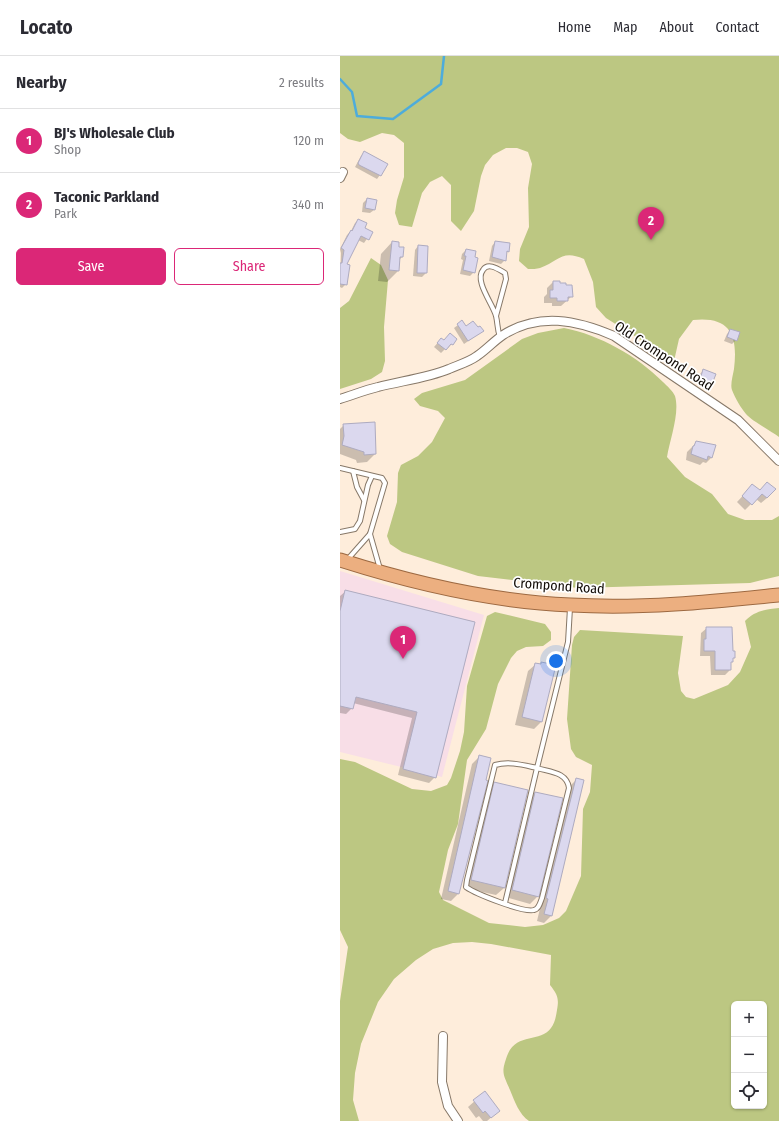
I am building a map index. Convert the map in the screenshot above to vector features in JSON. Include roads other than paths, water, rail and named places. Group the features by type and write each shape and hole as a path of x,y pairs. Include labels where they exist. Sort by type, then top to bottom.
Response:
{"highway":[{"name":"Crompond Road","path":"343,561 381,572 481,594 570,605 664,605 779,595"}],"street":[{"name":"Old Crompond Road","path":"340,399 447,370 476,357 500,337 517,327 537,321 560,320 576,322 614,336 738,420 779,460"},
{"path":"443,1036 442,1082 448,1106 458,1121"}],"lane":[{"path":"496,316 481,282 480,274 483,268 488,266 505,273 506,280 496,316 497,330 500,337"},
{"path":"340,468 382,478 385,483 370,534 343,561"},
{"path":"353,471 357,487 364,501"},
{"path":"340,532 355,529 360,522 368,485 372,476"},
{"path":"370,534 381,572"},
{"path":"504,903 568,642 570,605"},
{"path":"503,762 537,768 564,776 568,781 569,788 542,898 538,908 525,911 474,892 466,887 466,880 495,765 503,762"}],"waterway":[{"path":"340,79 352,92 357,116 393,119 441,84 444,56"}],"place":[{"name":"Taconic Parkland","path":"651,240"},
{"name":"BJ's Wholesale Club","path":"403,659"}]}
